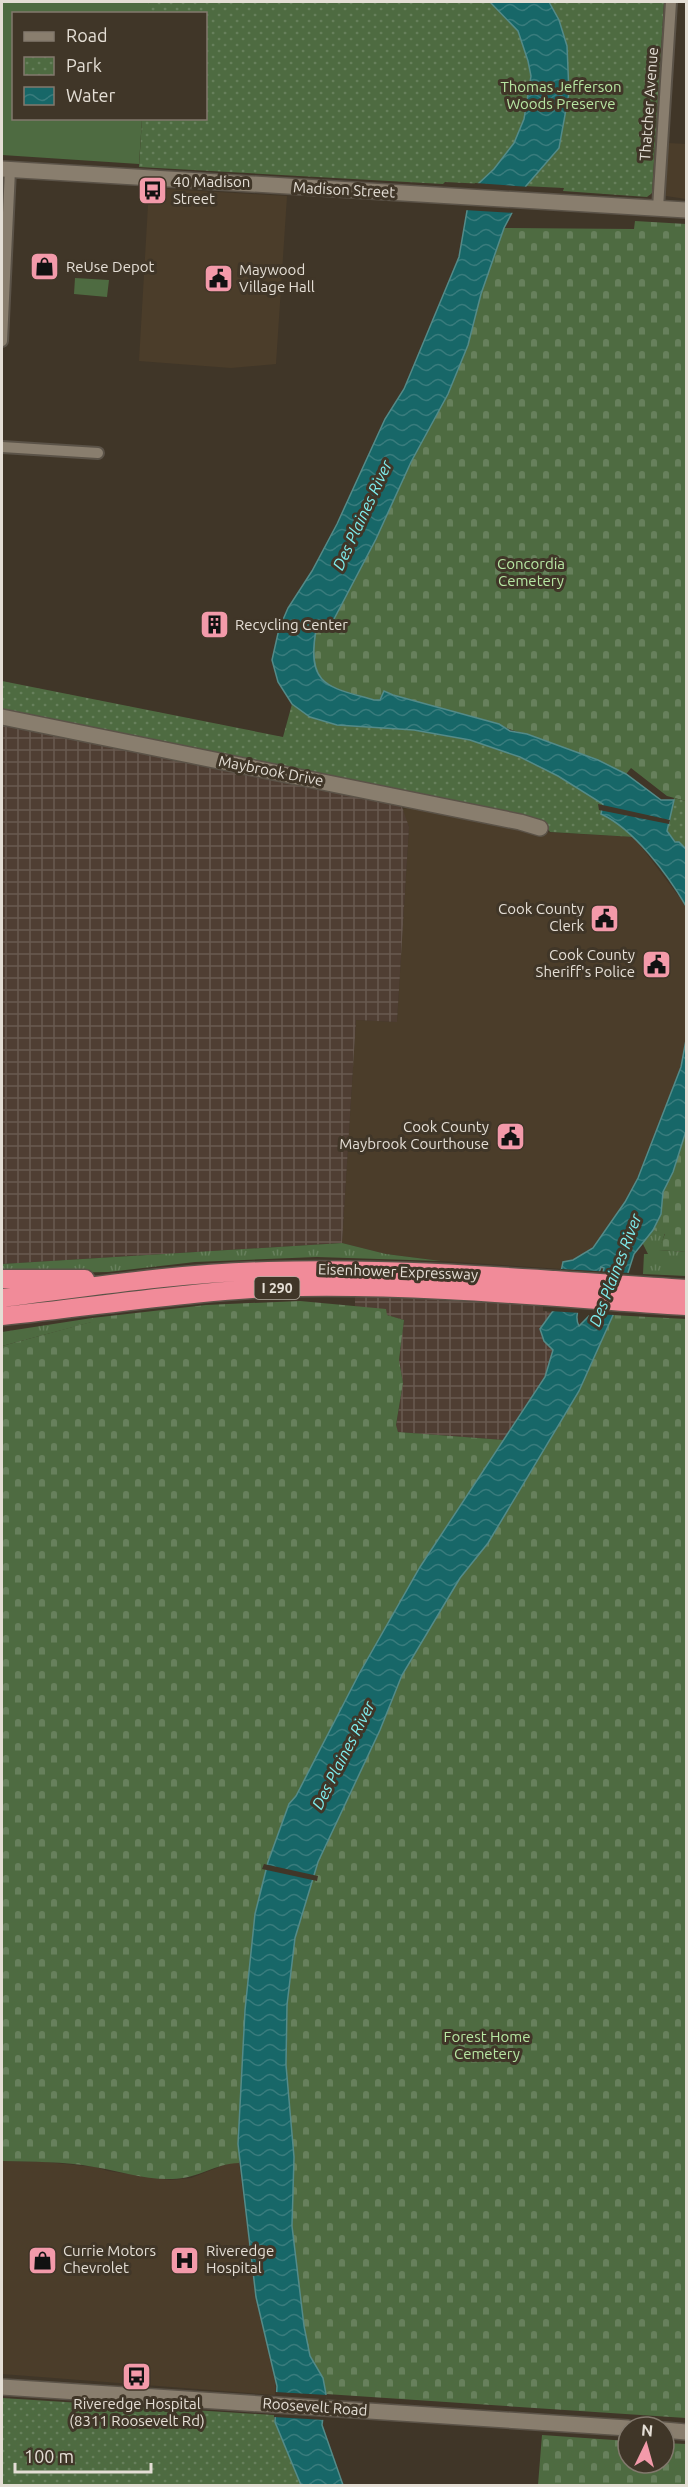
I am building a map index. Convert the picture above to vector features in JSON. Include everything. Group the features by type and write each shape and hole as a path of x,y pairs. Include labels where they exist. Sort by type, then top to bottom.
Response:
{"highway":[{"name":"Eisenhower Expressway","path":"2,1298 122,1283 232,1273 312,1270 397,1271 556,1289 638,1294 687,1289"},
{"path":"2,1279 77,1278 122,1283"},
{"name":"Eisenhower Expressway","path":"2,1323 11,1315 190,1294 298,1287 556,1289"},
{"name":"Eisenhower Expressway","path":"638,1294 687,1306"}],"main road":[{"name":"Madison Street","path":"6,170 687,210"},
{"name":"Maybrook Drive","path":"2,717 540,828"},
{"name":"Roosevelt Road","path":"2,2387 616,2427"}],"street":[{"name":"Thatcher Avenue","path":"658,208 671,2"},
{"path":"2,341 6,170"},
{"path":"2,447 98,453"}],"shaded area":[{"path":"668,143 686,144 686,199 666,196"},
{"path":"149,188 287,196 276,364 231,368 139,361"},
{"path":"2,724 398,804 402,807 409,827 397,1022 356,1020 342,1243 2,1264"},
{"path":"425,805 527,831 634,837 686,906 686,1040 681,1067 638,1178 625,1202 593,1248 573,1260 563,1262 562,1269 441,1261 386,1254 342,1243 356,1020 397,1022 409,827 402,809"},
{"path":"355,1296 543,1305 543,1311 553,1312 540,1329 544,1341 553,1350 545,1377 504,1440 398,1432 396,1426 403,1383 399,1360 404,1320 355,1306"},
{"name":"Riveredge Hospital","path":"2,2161 96,2167 108,2171 171,2180 191,2178 229,2163 239,2163 256,2297 276,2380 275,2395 2,2374"}],"green space":[{"path":"2,2 148,2 148,12 12,12 12,120 142,120 139,164 2,155"},
{"name":"Thomas Jefferson Woods Preserve","path":"148,2 664,2 652,193 647,197 563,191 564,188 445,182 443,184 139,167 142,120 207,120 207,12 148,12"},
{"name":"Concordia Cemetery","path":"635,221 686,224 686,801 667,796 631,768 626,774 499,724 385,691 379,700 374,700 333,687 318,674 314,663 316,630 334,619 376,539 411,462 448,394 468,345 481,294 504,228 634,229"},
{"path":"75,278 109,280 107,297 74,294"},
{"path":"2,681 283,737 292,704 310,717 414,730 470,740 520,757 558,776 603,804 601,814 616,821 634,837 550,832 544,823 2,711"},
{"path":"674,798 686,801 686,849 667,831"},
{"path":"686,1131 686,1252 658,1250 665,1234 653,1230 661,1214 663,1192 673,1172"},
{"path":"653,1230 665,1233 659,1250 686,1252 686,1276 643,1274 644,1254 648,1254 642,1242"},
{"path":"342,1243 386,1254 441,1261 317,1257 195,1262 108,1272 2,1274 2,1264"},
{"path":"300,1301 386,1309 387,1315 404,1320 399,1360 403,1383 396,1425 398,1432 504,1440 420,1567 359,1674 296,1796 289,1804 268,1862 255,1914 245,2010 239,2163 181,2178 162,2179 71,2164 2,2161 2,1346 91,1322 92,1318 206,1305"},
{"name":"Forest Home Cemetery","path":"612,1315 686,1319 686,2418 676,2417 676,2415 641,2415 326,2394 323,2378 310,2356 304,2326 292,2226 294,2157 286,2065 287,2005 295,1938 318,1862 380,1730 402,1675 460,1578 488,1543 579,1391"},
{"path":"92,1318 92,1322 2,1346 2,1332"},
{"path":"2,2398 274,2415 301,2485 2,2485"},
{"path":"542,2435 616,2440 616,2475 676,2475 676,2444 686,2444 686,2485 538,2485"}],"water":[{"name":"Des Plaines River","path":"490,2 549,2 559,20 567,46 569,93 559,148 526,186 504,228 481,294 468,345 448,394 411,462 376,539 334,619 316,630 315,663 318,674 324,682 345,692 380,700 384,691 499,724 510,731 527,734 598,760 626,774 661,800 674,800 667,831 675,842 679,842 686,849 686,906 660,867 638,842 626,830 601,814 603,804 558,776 520,757 470,740 414,730 337,725 310,717 292,704 278,682 272,660 279,629 288,608 312,571 337,524 385,419 404,389 459,257 468,205 478,184 494,169 514,143 524,119 531,76 528,61 518,31"},
{"name":"Des Plaines River","path":"686,1040 686,1131 673,1172 663,1192 661,1214 653,1230 634,1254 618,1304 579,1391 488,1543 460,1578 402,1675 380,1730 318,1862 295,1938 287,2005 286,2065 294,2157 292,2226 304,2326 310,2356 323,2378 326,2394 322,2425 343,2485 301,2485 275,2422 277,2386 256,2297 238,2144 245,2010 255,1914 268,1862 289,1804 296,1796 359,1674 420,1567 545,1377 553,1350 544,1341 540,1329 553,1311 563,1262 573,1260 593,1248 625,1202 638,1178 681,1067","holes":["601,1267 604,1268 593,1315 579,1326 577,1319 581,1303"]}],"pier":[{"path":"475,183 530,187 515,213 464,210"},
{"path":"598,804 670,820 669,824 599,810"},
{"path":"561,1269 630,1273 621,1305 615,1315 587,1314 590,1313 599,1277 586,1297 581,1313 549,1311"},
{"path":"264,1864 318,1876 317,1881 262,1869"},
{"path":"275,2392 327,2395 325,2420 274,2417"}],"place":[{"name":"40 Madison Street","path":"152,191"},
{"name":"ReUse Depot","path":"45,267"},
{"name":"Maywood Village Hall","path":"218,279"},
{"name":"Recycling Center","path":"214,625"},
{"name":"Cook County Clerk","path":"605,918"},
{"name":"Cook County Sheriff's Police","path":"656,964"},
{"name":"Cook County Maybrook Courthouse","path":"510,1136"},
{"name":"Currie Motors Chevrolet","path":"42,2260"},
{"name":"Riveredge Hospital","path":"185,2260"},
{"name":"Riveredge Hospital (8311 Roosevelt Rd)","path":"137,2377"}]}
